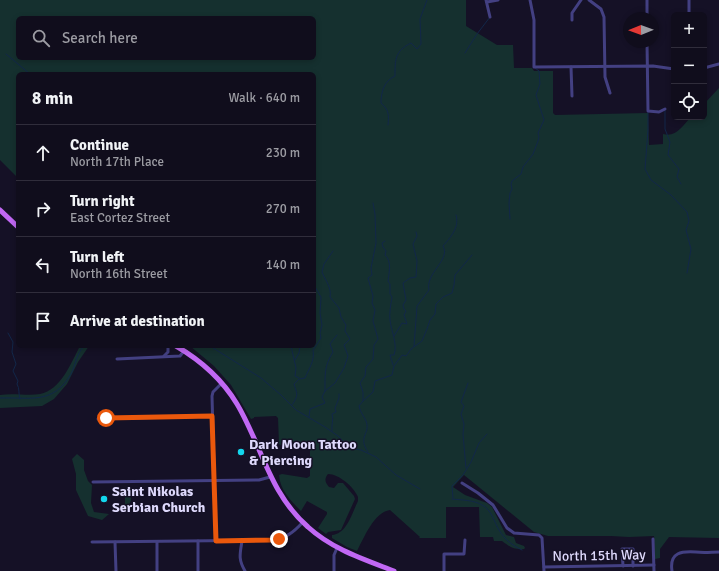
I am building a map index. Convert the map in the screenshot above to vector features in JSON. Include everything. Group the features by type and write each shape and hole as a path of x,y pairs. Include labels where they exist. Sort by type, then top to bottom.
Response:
{"main road":[{"path":"0,210 16,225"},
{"path":"184,349 209,370 231,395 242,414 270,477 284,500 303,522 315,533 337,548 382,569 394,571"}],"street":[{"path":"490,17 487,1 498,0"},
{"path":"530,0 534,20 534,67 647,66 671,69"},
{"path":"572,20 572,13 581,0"},
{"path":"589,0 601,9 604,17 605,78 610,93"},
{"path":"646,0 647,12"},
{"path":"689,0 689,12"},
{"path":"647,48 648,111 659,112 665,109"},
{"path":"707,67 719,64"},
{"path":"571,67 572,96"},
{"path":"162,357 168,352 168,348"},
{"path":"117,359 180,356 184,349"},
{"path":"216,541 212,394 222,383"},
{"path":"98,419 212,416"},
{"path":"94,482 259,480 270,477"},
{"path":"462,483 493,505 507,528 514,533 541,536 544,569"},
{"path":"92,542 272,540 282,538 295,530 303,522"},
{"path":"654,539 654,571"},
{"path":"444,571 444,554 464,554 465,540"},
{"path":"198,541 198,571"},
{"path":"242,541 239,558 245,571"},
{"path":"115,542 116,571"},
{"path":"157,542 157,571"},
{"path":"334,571 334,555 337,548"},
{"path":"623,566 622,549 633,549 633,566"},
{"path":"672,571 672,560 680,553 688,551 719,552"},
{"name":"North 15th Way","path":"544,569 654,565"},
{"path":"613,571 616,566"}],"green space":[{"path":"0,0 466,0 466,26 497,45 513,45 514,68 532,68 534,71 553,71 553,113 555,115 648,113 649,145 663,144 663,134 672,134 682,127 688,120 707,120 707,101 719,88 719,538 669,537 660,549 660,558 655,559 654,536 548,536 534,532 464,475 453,487 465,495 487,503 492,507 506,535 514,537 516,543 524,546 524,549 512,548 502,541 494,541 493,537 480,537 479,507 446,507 446,538 419,538 420,537 390,510 379,515 374,520 357,551 332,538 332,535 342,531 351,517 358,501 356,493 346,482 337,476 328,474 326,477 326,482 329,487 334,488 338,483 343,483 355,499 341,530 328,532 326,534 318,528 327,512 307,501 301,511 281,486 279,475 282,474 307,478 310,476 310,450 308,448 282,446 279,444 278,418 276,416 254,417 251,419 231,385 214,366 192,348 316,348 316,72 16,72 16,176 0,160"},
{"path":"79,348 88,348 78,362 67,384 54,399 42,406 0,408 0,395 40,394 54,387 60,382"},
{"path":"77,454 84,460 84,470 88,481 92,485 91,503 94,512 109,514 102,520 88,516 76,490 76,474 72,459"},
{"path":"125,495 131,495 131,501 129,504 125,504"}],"waterway":[{"path":"388,125 388,113 386,108 381,103 383,91 388,81 395,76 395,65 399,52 411,43 417,49 421,44 420,19 427,0"},
{"path":"465,53 490,17"},
{"path":"6,54 28,72"},
{"path":"510,219 509,203 512,181 521,174 523,167 533,154 539,137 538,133 544,120 536,95 540,84 539,71 535,68"},
{"path":"665,109 665,129 670,142 668,155 679,169 677,177 681,184"},
{"path":"648,111 645,169 651,180 671,195 687,212 689,221 686,230 691,249 687,273"},
{"path":"363,401 363,392 360,383 365,376 366,367 373,359 374,345 378,339 373,321 375,310 372,303 373,296 368,278 372,275 371,268 376,243 373,203"},
{"path":"414,346 417,306 429,290 431,278 444,256 445,251 443,246 451,236 457,224 456,215"},
{"path":"394,336 402,323 407,324 404,315 406,311 403,305 406,300 403,283 410,278 416,277 417,261 413,244 417,236 416,232"},
{"path":"385,241 382,243 386,251 385,255 389,260 388,281 390,284 390,294 392,297 390,318 395,351 394,355 390,355 393,365"},
{"path":"309,417 310,409 325,403 322,397 325,391 335,383 344,368 348,356 344,345 350,339 345,331 346,325 341,317 339,308 330,297 329,287 322,272 324,264 333,251"},
{"path":"368,452 364,442 367,425 359,406 373,392 375,381 392,375 394,366 402,355 406,356 411,349 422,341 430,320 435,314 436,304 443,297 452,293 455,275 472,255"},
{"path":"316,289 321,297 320,313 322,325 320,333 321,338 316,346"},
{"path":"8,333 13,342 12,352 16,364 13,371 18,381 17,384 20,399"},
{"path":"325,391 325,375 333,352 330,344 337,335"},
{"path":"0,398 40,397 57,391 71,374 82,348"},
{"path":"213,348 261,378 296,410 338,436 350,448 361,450 376,457 396,475 420,489"},
{"path":"291,348 296,368 295,376 299,378"},
{"path":"295,360 300,348"},
{"path":"292,405 297,394 294,384 299,379 305,378 312,361 314,348"},
{"path":"466,468 463,434 464,424 461,414 464,406 461,402 468,383"},
{"path":"332,431 332,414 336,412 335,408 339,394"},
{"path":"453,498 452,486 463,475 471,462 479,443 487,434"},
{"path":"452,499 467,500 479,503 485,507 504,537 522,550"}],"place":[{"name":"Dark Moon Tattoo & Piercing","path":"241,452"},
{"name":"Saint Nikolas Serbian Church","path":"104,499"}],"route":[{"path":"106,418 212,416 216,541 279,539"}]}
